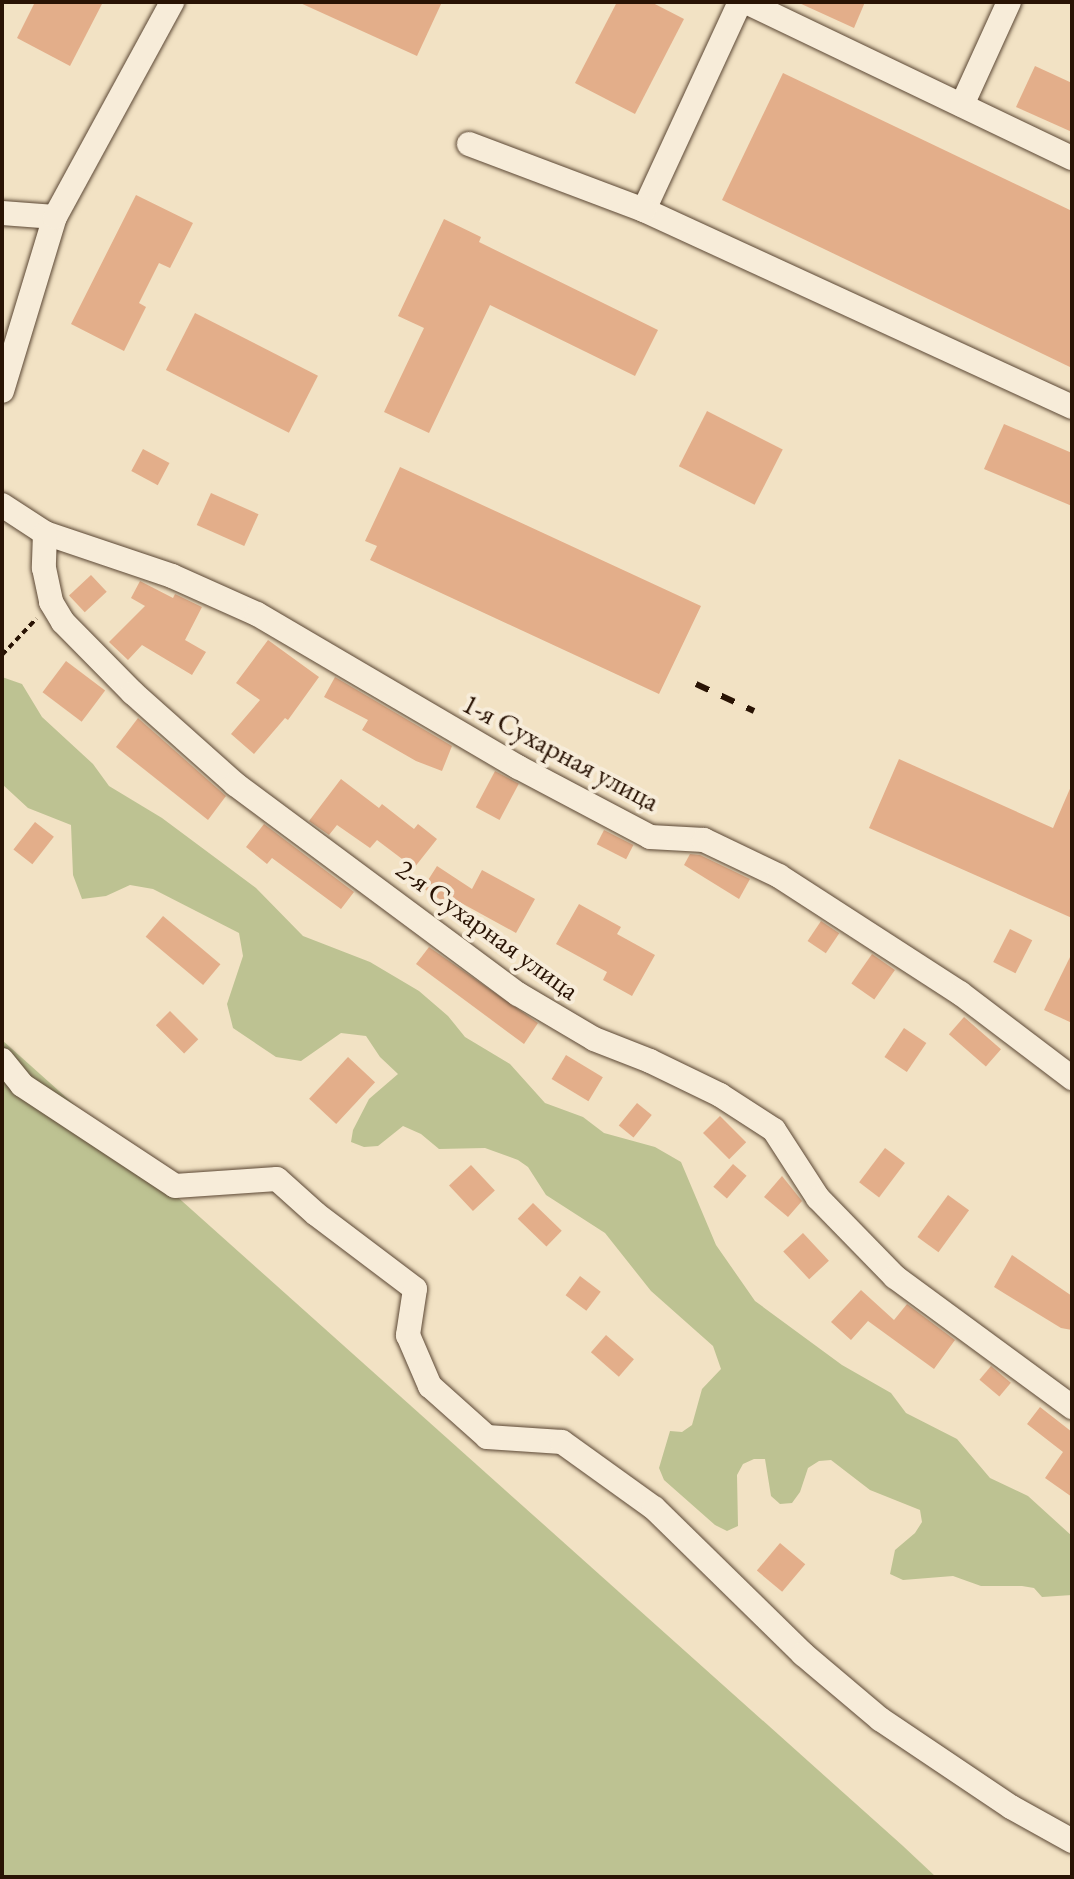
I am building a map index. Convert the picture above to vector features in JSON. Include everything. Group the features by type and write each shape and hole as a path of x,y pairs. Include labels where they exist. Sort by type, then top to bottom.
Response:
{"street":[{"path":"644,210 743,2 1072,158"},
{"path":"962,105 1009,2"},
{"path":"2,391 55,217 166,4"},
{"path":"469,144 644,210 1072,407"},
{"path":"2,213 55,217"},
{"name":"1-я Сухарная улица","path":"2,505 45,533 172,576 257,614 518,767 650,837 704,840 779,876 960,993 1072,1078"},
{"name":"2-я Сухарная улица","path":"45,533 44,568 51,602 63,622 133,693 235,784 518,994 594,1039 650,1061 720,1095 774,1130 818,1198 895,1277 1072,1407"},
{"path":"2,1060 22,1085 175,1186 277,1179 316,1214 415,1289 408,1335 430,1386 487,1437 562,1442 654,1508 803,1654 880,1719 1011,1807 1072,1841"}],"path":[{"path":"2,655 51,602"}],"green space":[{"path":"2,677 22,684 42,717 93,764 109,786 162,818 256,888 303,936 370,962 419,991 448,1016 465,1037 510,1064 545,1103 583,1117 604,1133 655,1147 681,1162 716,1245 755,1301 842,1365 891,1393 906,1413 957,1439 990,1478 1028,1496 1072,1536 1072,1595 1042,1597 1034,1588 1022,1586 981,1586 953,1576 903,1580 890,1574 895,1550 915,1533 922,1522 920,1510 870,1490 831,1460 819,1461 808,1468 800,1492 792,1503 780,1504 771,1496 765,1459 754,1459 743,1464 737,1475 738,1526 727,1531 715,1525 664,1480 659,1468 670,1431 682,1432 692,1425 702,1389 721,1369 713,1346 651,1291 605,1233 546,1195 528,1167 518,1160 485,1148 439,1149 421,1134 403,1126 378,1146 364,1147 351,1142 353,1130 369,1099 398,1074 380,1057 366,1036 341,1033 301,1061 276,1057 233,1028 227,1004 243,956 239,933 153,889 130,885 106,896 82,899 73,875 71,825 28,808 2,784"},
{"path":"2,1040 903,1846 936,1877 2,1877"}],"building":[{"path":"35,2 103,2 70,66 17,38"},
{"path":"298,2 442,2 417,56"},
{"path":"617,2 651,2 684,19 635,114 575,83"},
{"path":"797,2 865,2 854,28"},
{"path":"1035,66 1072,83 1072,132 1016,107"},
{"path":"783,73 1072,211 1072,368 722,200"},
{"path":"136,195 193,223 170,268 159,263 139,303 146,307 124,351 71,324"},
{"path":"444,219 481,237 479,242 658,330 635,376 490,305 429,433 384,412 424,328 398,316"},
{"path":"195,313 318,376 289,433 166,370"},
{"path":"707,411 783,450 755,505 679,466"},
{"path":"1004,424 1072,453 1072,506 984,469"},
{"path":"143,449 169,463 158,485 131,471"},
{"path":"400,467 701,606 659,694 370,560 377,546 365,541"},
{"path":"211,493 259,514 244,546 197,525"},
{"path":"91,575 107,592 85,612 69,595"},
{"path":"140,581 173,598 175,594 202,607 185,640 206,652 192,675 142,645 128,660 109,642 145,606 131,598"},
{"path":"268,640 319,677 288,720 285,718 254,754 231,734 260,700 236,683"},
{"path":"66,661 105,690 82,722 43,692"},
{"path":"335,677 452,746 442,771 416,761 362,730 368,720 324,697"},
{"path":"138,718 226,796 208,820 116,747"},
{"path":"899,759 1053,828 1072,784 1072,918 869,828"},
{"path":"495,771 519,784 500,820 476,807"},
{"path":"341,779 379,808 382,804 414,829 418,824 437,839 414,868 377,840 370,848 337,825 329,835 309,821"},
{"path":"35,822 54,837 32,864 13,850"},
{"path":"264,824 354,892 341,909 272,858 267,864 246,847"},
{"path":"604,830 633,845 626,859 597,844"},
{"path":"690,854 700,855 750,879 739,899 684,865"},
{"path":"437,866 472,889 482,870 535,899 516,933 454,899 450,906 423,888"},
{"path":"579,904 621,927 617,934 655,955 632,996 603,980 607,972 556,944"},
{"path":"163,916 220,964 203,985 146,937"},
{"path":"821,921 839,933 826,953 808,941"},
{"path":"1010,929 1032,940 1015,973 993,962"},
{"path":"429,947 538,1023 524,1044 416,964"},
{"path":"1072,953 1072,1023 1044,1010"},
{"path":"872,954 895,970 874,1000 851,983"},
{"path":"170,1011 198,1039 184,1053 156,1025"},
{"path":"964,1017 1001,1049 986,1067 949,1034"},
{"path":"904,1028 926,1043 907,1072 884,1057"},
{"path":"566,1055 603,1077 588,1101 552,1079"},
{"path":"348,1057 375,1082 336,1124 309,1099"},
{"path":"637,1103 652,1115 634,1137 619,1126"},
{"path":"720,1116 746,1142 729,1159 703,1133"},
{"path":"885,1148 905,1163 879,1197 859,1182"},
{"path":"733,1164 747,1176 727,1198 713,1187"},
{"path":"471,1165 495,1191 473,1211 449,1185"},
{"path":"782,1176 802,1201 788,1217 764,1197"},
{"path":"948,1195 969,1210 938,1252 917,1237"},
{"path":"533,1203 562,1231 546,1247 518,1219"},
{"path":"803,1233 829,1261 809,1279 783,1251"},
{"path":"1012,1255 1072,1296 1072,1330 1061,1328 994,1287"},
{"path":"580,1276 601,1292 586,1311 566,1295"},
{"path":"861,1290 894,1320 907,1304 955,1340 934,1369 868,1321 851,1340 831,1322"},
{"path":"606,1335 634,1359 619,1377 591,1352"},
{"path":"991,1366 1011,1383 999,1397 979,1380"},
{"path":"1040,1407 1072,1432 1072,1497 1045,1478 1063,1452 1027,1424"},
{"path":"780,1543 805,1564 782,1592 757,1571"}],"railway":[{"path":"696,684 754,711"}]}
